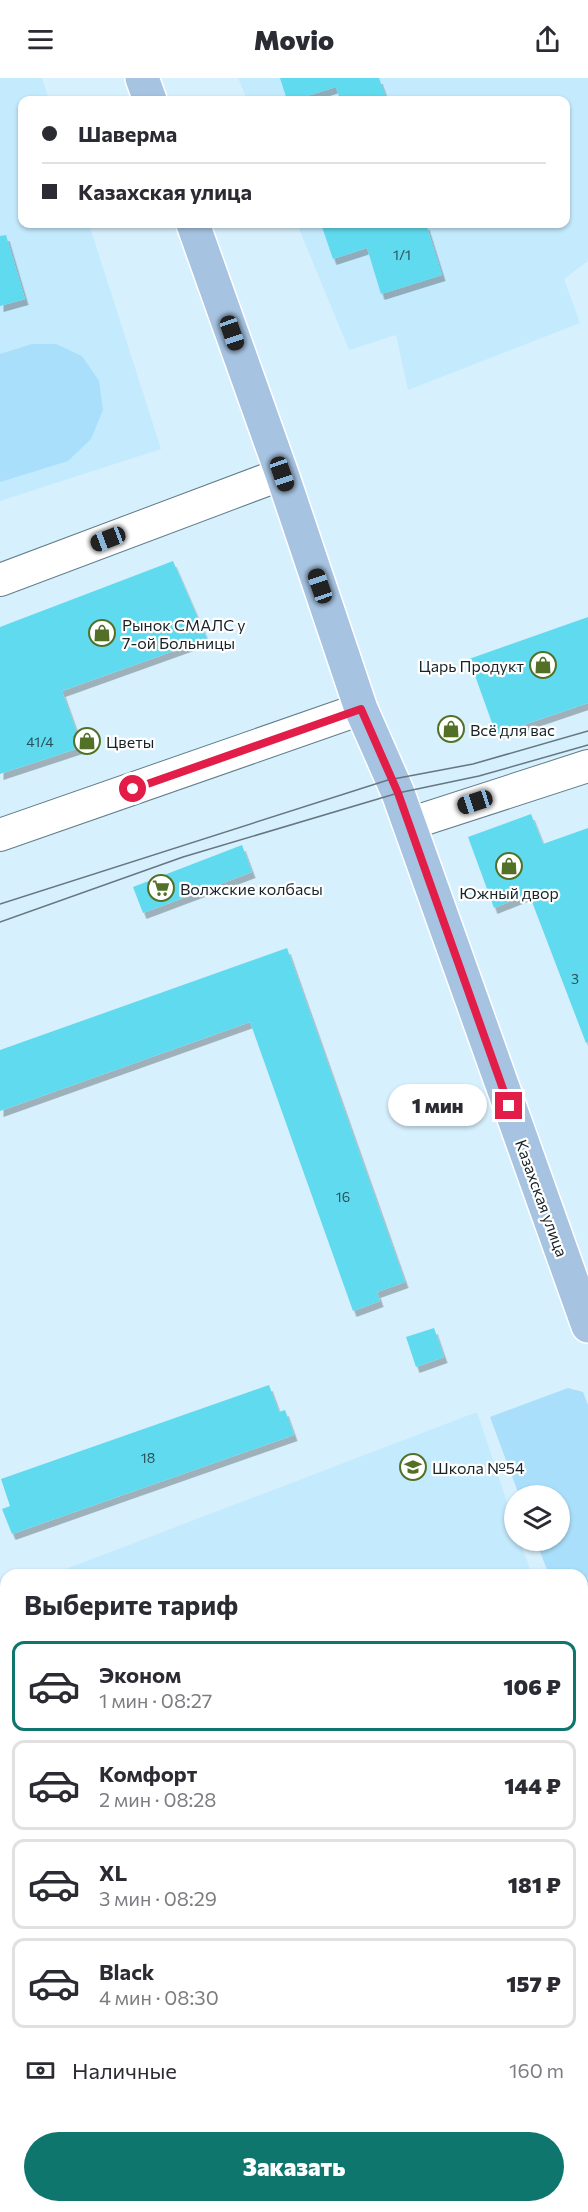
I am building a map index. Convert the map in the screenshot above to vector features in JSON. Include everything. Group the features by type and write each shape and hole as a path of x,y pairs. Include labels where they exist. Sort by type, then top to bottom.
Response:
{"main road":[{"path":"142,78 149,96"},
{"name":"Казахская улица","path":"194,228 282,474 361,709 409,824 588,1326"}],"street":[{"path":"0,580 282,474"},
{"path":"0,835 361,709"},
{"path":"409,824 588,766"}],"shaded area":[{"path":"0,78 42,78 48,96 18,96 18,228 90,228 161,449 0,501"},
{"path":"238,78 588,78 588,261 564,279 580,323 408,390 396,335 349,350 299,228 570,228 570,96 245,96"},
{"path":"32,344 56,344 82,356 99,381 103,410 91,439 68,461 0,482 0,354"},
{"path":"568,1388 583,1392 588,1405 588,1569 547,1569 540,1551 570,1551 570,1485 515,1485 490,1417"},
{"name":"Школа №54","path":"477,1412 504,1493 504,1551 524,1551 530,1569 66,1569"}],"building":[{"path":"280,78 379,78 386,96 339,96 336,87 307,96 286,96"},
{"path":"322,228 427,228 442,275 381,294 367,248 333,259"},
{"path":"6,235 25,299 0,306 0,236"},
{"name":"Рынок СМАЛС у 7-ой Больницы","path":"173,561 207,639 62,691 82,747 0,774 0,627"},
{"path":"588,617 588,703 496,734 469,659"},
{"path":"531,814 543,844 588,828 588,1042 586,1043 529,894 494,908 468,837"},
{"path":"242,845 252,872 143,913 133,887"},
{"path":"287,948 405,1282 377,1292 380,1301 353,1311 250,1022 0,1111 0,1050"},
{"path":"434,1328 444,1357 416,1367 406,1337"},
{"path":"269,1385 279,1412 285,1410 294,1435 12,1534 2,1509 10,1506 1,1479"}],"tram line":[{"path":"0,904 388,780 473,764 588,731"},
{"path":"0,922 183,857 398,793 479,776 588,745"}],"place":[{"name":"Рынок СМАЛС у 7-ой Больницы","path":"102,633"},
{"name":"Царь Продукт","path":"543,665"},
{"name":"Всё для вас","path":"451,729"},
{"name":"Цветы","path":"87,741"},
{"name":"Южный двор","path":"509,866"},
{"name":"Волжские колбасы","path":"161,888"},
{"name":"Школа №54","path":"413,1467"}],"route":[{"path":"133,789 361,709 398,793 509,1106"}]}
